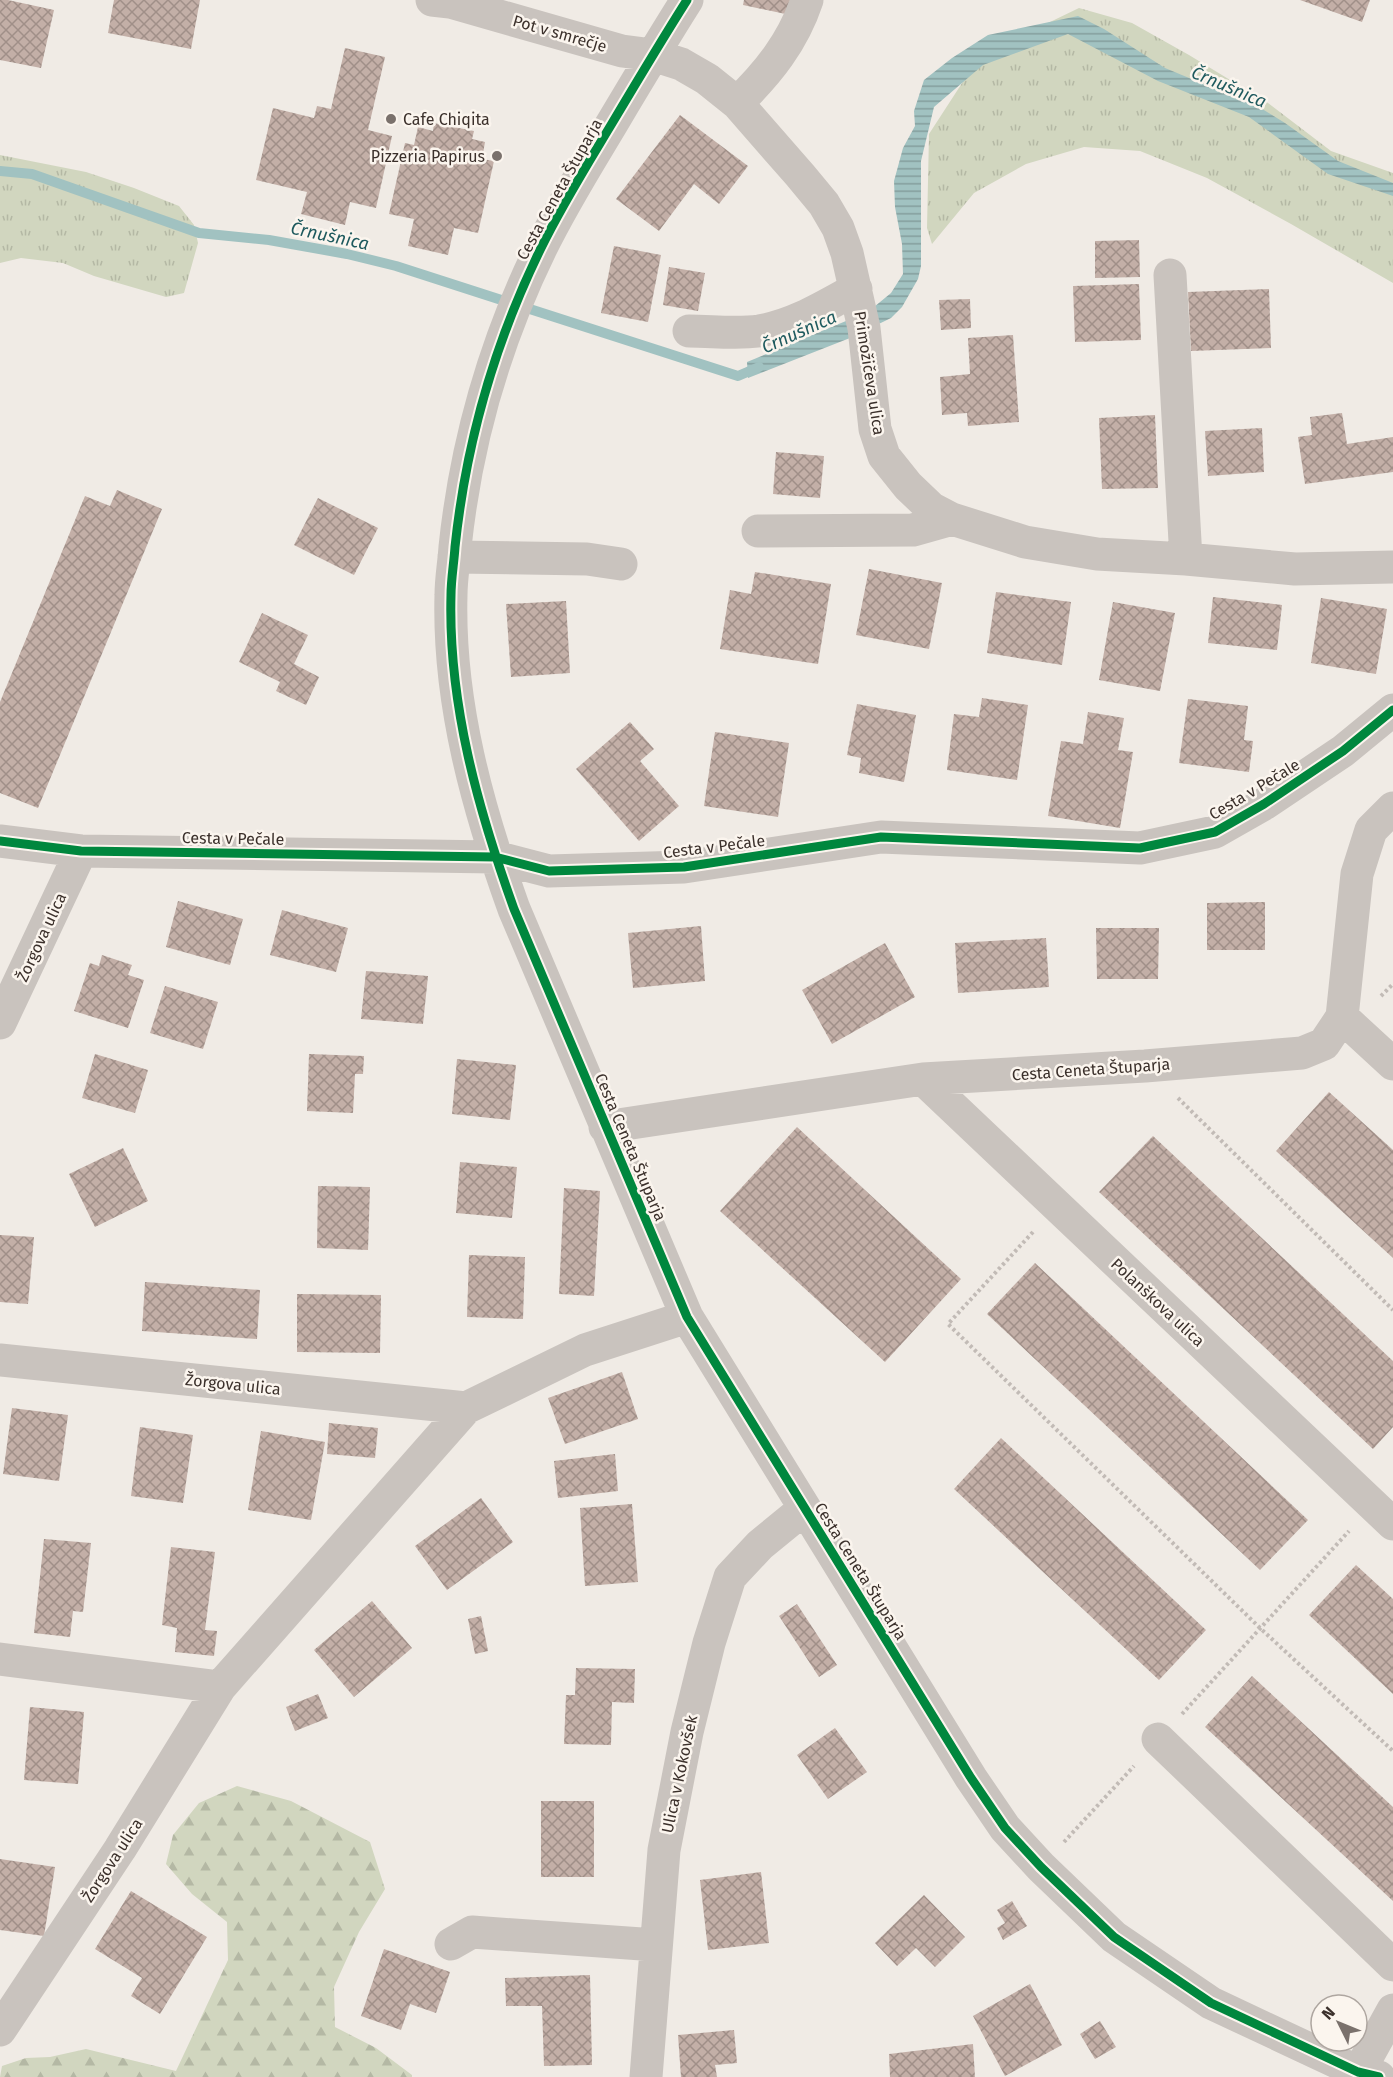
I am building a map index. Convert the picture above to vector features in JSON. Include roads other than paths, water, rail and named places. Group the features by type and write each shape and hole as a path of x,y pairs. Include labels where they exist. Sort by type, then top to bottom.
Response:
{"street":[{"name":"Cesta Ceneta Štuparja","path":"687,0 554,221 515,307 486,390 471,446 460,505 454,557 452,618 458,703 470,769 495,858 605,1127 687,1317 971,1778 1005,1828 1041,1867 1114,1937 1211,2003 1361,2076"},
{"path":"736,103 772,66 787,46 800,22 807,0"},
{"name":"Pot v smrečje","path":"444,1 622,51 653,55"},
{"name":"Primožičeva ulica","path":"653,55 681,64 736,103 824,204 838,228 848,253 860,309 875,429 884,456 908,486 931,508 952,519 1025,542 1097,554 1295,569 1393,567"},
{"path":"1170,275 1186,559"},
{"path":"690,331 759,331 800,319 860,309"},
{"path":"758,531 913,530 952,519"},
{"path":"454,557 587,559 621,564"},
{"name":"Cesta v Pečale","path":"0,841 81,851 495,858 549,871 684,867 881,837 1140,848 1215,832 1264,804 1343,751 1393,710"},
{"name":"Cesta Ceneta Štuparja","path":"605,1127 923,1079 1145,1066 1302,1053 1324,1044 1342,1017 1357,874 1371,830 1393,808"},
{"name":"Žorgova ulica","path":"0,1023 81,851"},
{"path":"1342,1017 1393,1064"},
{"name":"Polanškova ulica","path":"923,1079 1383,1515"},
{"name":"Žorgova ulica","path":"0,2030 120,1849 220,1687 466,1408 585,1350 687,1317"},
{"name":"Žorgova ulica","path":"0,1360 466,1408"},
{"name":"Ulica v Kokovšek","path":"646,2077 664,1850 687,1732 709,1642 730,1577 760,1545 804,1509"},
{"path":"0,1659 220,1687"},
{"path":"1158,1739 1393,1965"},
{"path":"451,1944 471,1932 656,1945"},
{"path":"1361,2076 1393,2010"}],"water":[{"name":"Črnušnica","path":"1078,16 1104,29 1165,68 1259,107 1338,161 1393,183 1393,196 1328,174 1249,117 1158,81 1068,34 983,65 934,107 921,161 921,266 918,279 902,307 891,318 850,338 748,378 747,362 874,307 891,293 903,274 902,244 895,207 894,181 903,148 915,126 914,111 924,80 952,58 988,35"}],"waterway":[{"name":"Črnušnica","path":"0,171 32,174 199,233 269,240 347,254 396,266 738,376 759,367"}],"place":[{"name":"Cafe Chiqita","path":"391,119"},
{"name":"Pizzeria Papirus","path":"497,156"}]}
